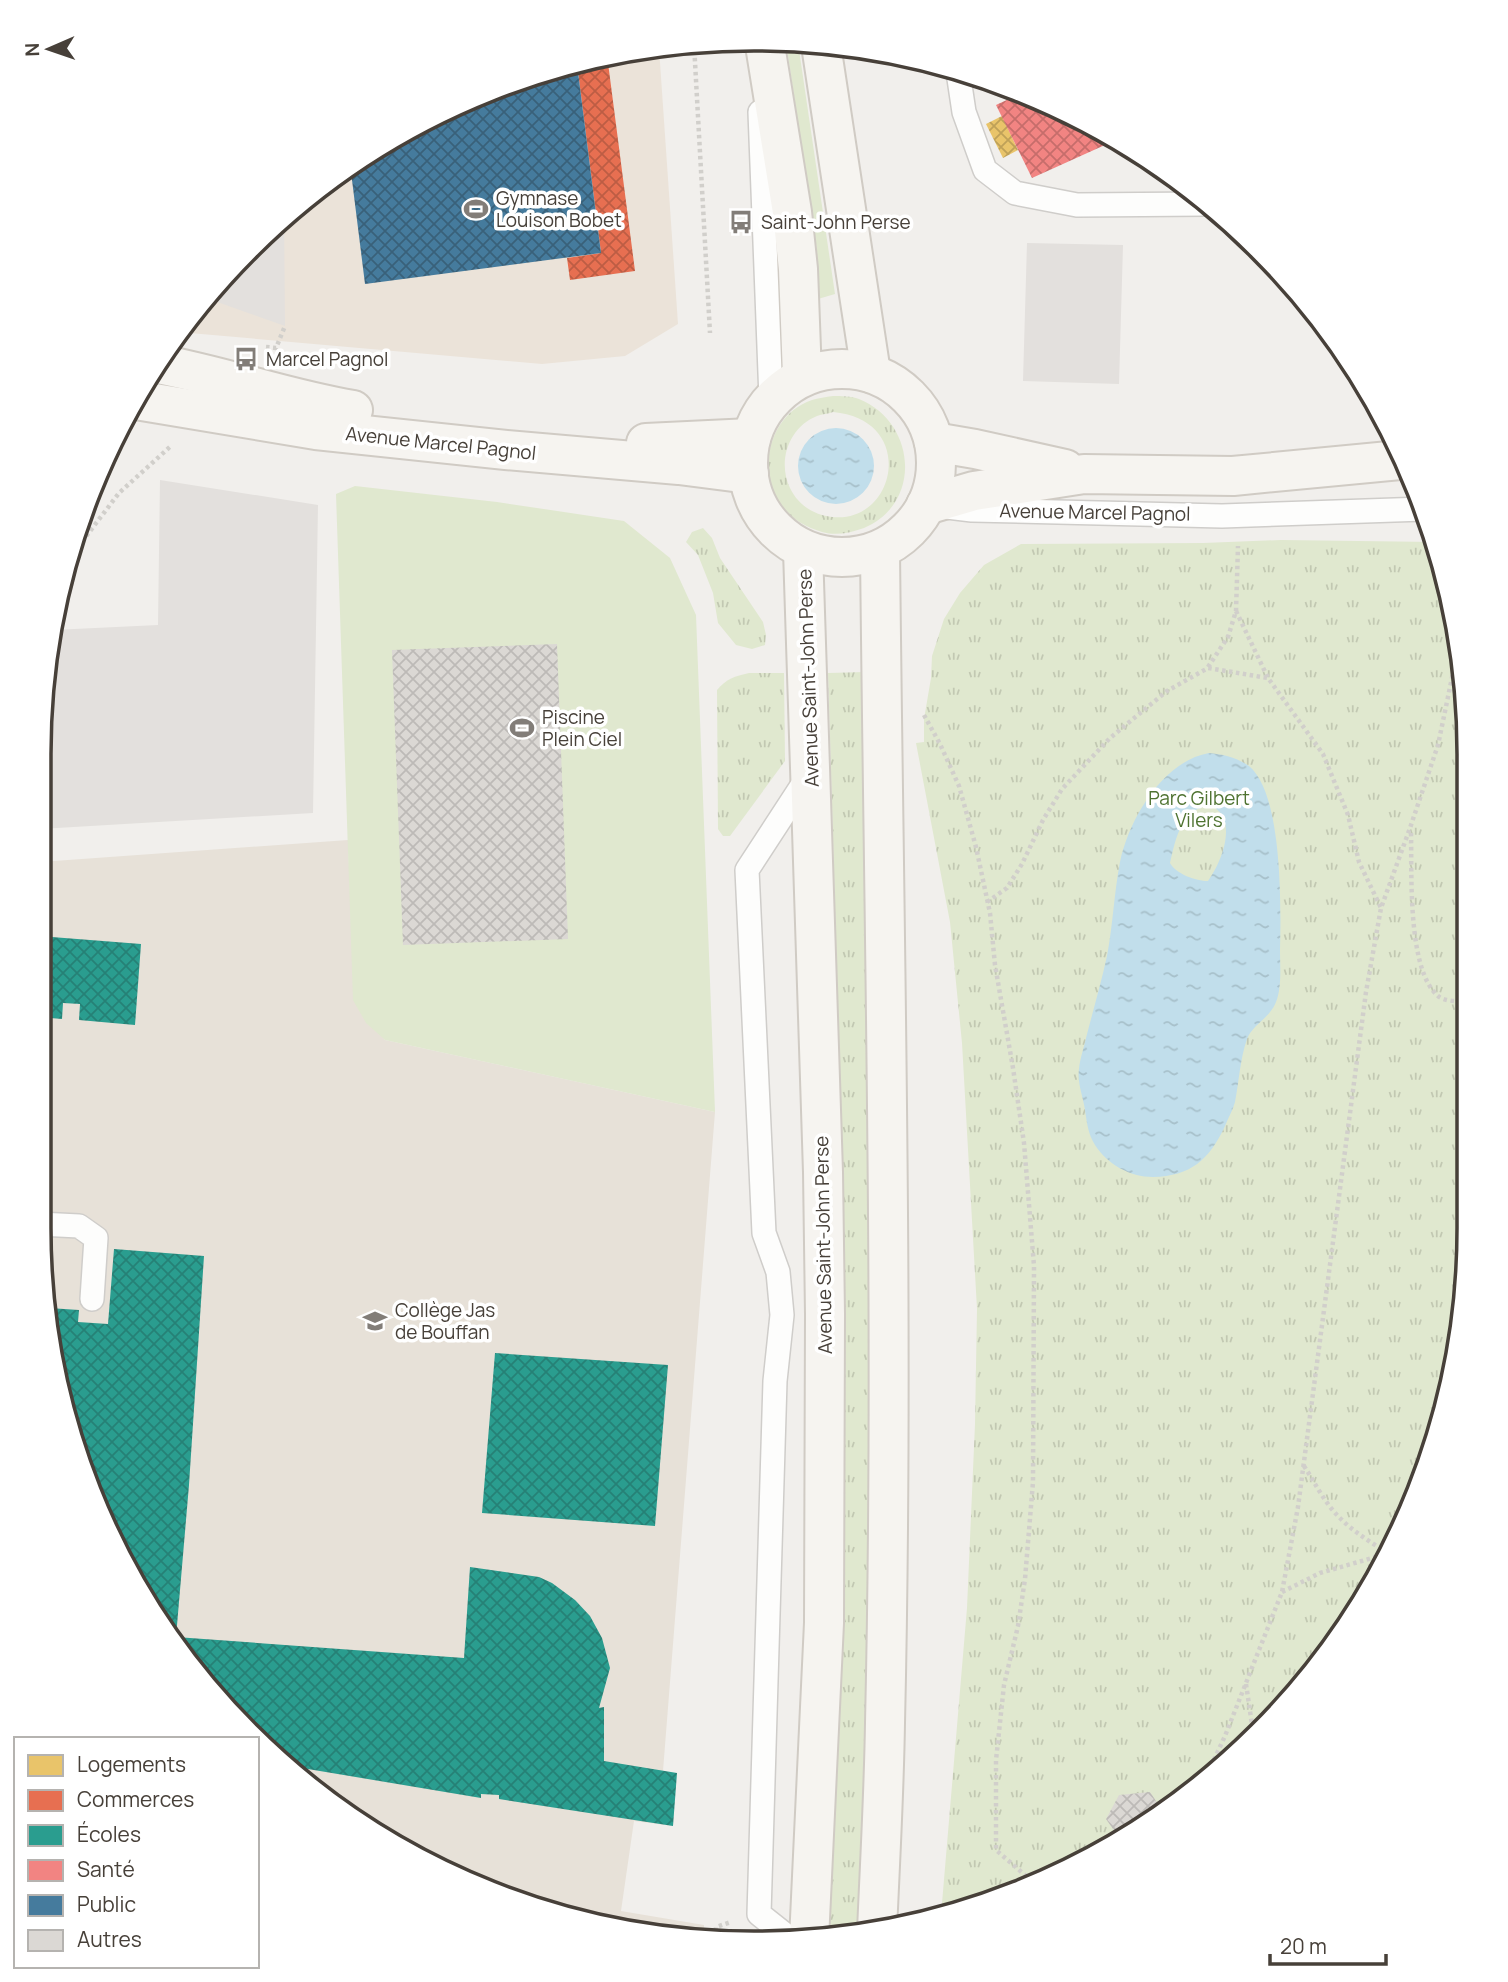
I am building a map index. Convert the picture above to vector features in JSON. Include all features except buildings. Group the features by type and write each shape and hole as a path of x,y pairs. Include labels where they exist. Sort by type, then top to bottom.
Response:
{"main road":[{"path":"766,51 792,212 798,269 802,376"},
{"path":"822,54 871,373"},
{"name":"Avenue Marcel Pagnol","path":"167,366 236,381 316,404 499,432 602,443 656,443 750,456"},
{"path":"839,368 871,373 900,388 922,412 934,442 935,475 926,505 907,532 880,550 849,557 819,555 803,550 769,523 754,497 750,456 771,399 802,376 839,368"},
{"name":"Avenue Marcel Pagnol","path":"145,402 316,430 544,453 679,465 750,456"},
{"name":"Avenue Marcel Pagnol","path":"934,442 1084,474"},
{"name":"Avenue Marcel Pagnol","path":"926,505 974,491 1084,474 1233,476 1395,465"},
{"name":"Avenue Saint-John Perse","path":"803,550 825,1314 824,1623 810,1929"},
{"path":"877,1920 886,1724 888,1463 888,1169 880,550"}],"lane":[{"path":"757,51 771,399"},
{"path":"959,82 964,112 985,170 1015,193 1077,205 1192,204"},
{"name":"Avenue Marcel Pagnol","path":"926,505 972,510 1222,516 1413,509"},
{"path":"780,1930 759,1913 775,1381 782,1315 778,1272 764,1233 747,870 811,772"},
{"path":"51,1225 79,1226 96,1238 92,1299"},
{"path":"782,1315 825,1314"}],"path":[{"path":"695,53 710,333"},
{"path":"85,537 119,493 181,437"},
{"path":"987,902 1007,888 1062,789 1110,738 1167,691 1208,668 1228,637 1236,611 1238,542"},
{"path":"1236,611 1268,678 1323,754 1348,815 1359,862 1381,908"},
{"path":"1208,668 1268,678"},
{"path":"1214,1761 1282,1592 1298,1507 1366,992 1381,908 1437,745 1452,674"},
{"path":"922,706 924,719 940,744 959,786 976,847 1024,1143 1034,1266 1033,1482 1025,1579 1018,1626 1004,1685 996,1760 996,1850 1026,1877"},
{"path":"1410,828 1415,941 1420,966 1438,996 1457,1001"},
{"path":"1303,1465 1328,1505 1342,1520 1363,1538 1380,1548"},
{"path":"1282,1592 1321,1573 1376,1556"},
{"path":"1246,1682 1252,1724"}],"shaded area":[{"path":"660,57 678,324 625,356 542,364 191,333 225,290 290,225 363,169 402,145 485,104 528,88 617,64"},
{"path":"284,231 285,326 216,301"},
{"path":"1027,243 1123,245 1119,384 1023,381"},
{"path":"160,480 318,505 313,813 51,828 52,708 62,630 158,625"},
{"name":"Collège Jas de Bouffan","path":"348,840 354,1000 385,1040 715,1112 663,1771 673,1826 634,1821 621,1911 704,1925 704,1930 617,1918 528,1894 443,1859 363,1813 290,1757 225,1692 169,1619 145,1580 104,1497 88,1454 64,1365 57,1320 51,1228 51,861"}],"green space":[{"path":"787,52 799,52 835,294 818,299 817,250"},
{"path":"830,396 856,398 878,410 892,425 901,443 905,463 903,482 896,501 883,516 864,528 838,534 811,528 786,512 774,493 768,462 776,431 785,418 797,407","holes":["833,412 861,420 879,434 888,453 888,474 881,493 867,508 847,517 822,515 812,511 796,497 786,478 785,456 793,436 807,421"]},
{"name":"Piscine Plein Ciel","path":"355,486 497,502 624,521 670,558 696,615 715,1112 385,1040 366,1023 353,1000 336,494"},
{"path":"703,528 712,538 720,558 763,622 765,645 752,649 736,645 718,623 713,593 698,555 686,542 692,532"},
{"name":"Parc Gilbert Vilers","path":"1281,540 1424,542 1433,572 1451,662 1457,754 1457,1228 1456,1274 1444,1365 1420,1454 1385,1539 1339,1619 1283,1692 1218,1757 1145,1813 1065,1859 1023,1878 942,1905 967,1608 977,1309 962,1043 950,922 916,743 924,742 924,719 932,656 944,619 960,593 984,565 1021,544"},
{"path":"865,672 881,1259 864,1922 828,1927 842,1633 843,1393 841,1153 828,673"},
{"path":"749,673 784,673 785,761 730,836 723,836 718,829 717,690 731,678"}],"water":[{"path":"836,428 850,431 863,439 871,452 874,466 871,480 863,493 850,501 836,504 822,501 809,493 801,480 798,466 801,452 809,439 822,431"},
{"path":"1209,753 1245,763 1260,780 1268,801 1274,825 1280,881 1279,990 1273,1008 1247,1039 1234,1105 1219,1138 1197,1164 1178,1173 1153,1177 1136,1175 1120,1168 1106,1158 1095,1145 1087,1124 1079,1084 1079,1069 1107,956 1120,862 1131,828 1151,794 1163,780 1192,758","holes":["1212,805 1223,817 1225,842 1212,875 1208,881 1203,881 1181,874 1170,863 1178,834 1187,818 1202,807"]}],"place":[{"name":"Gymnase Louison Bobet","path":"476,209"},
{"name":"Saint-John Perse","path":"741,222"},
{"name":"Marcel Pagnol","path":"246,359"},
{"name":"Piscine Plein Ciel","path":"522,728"},
{"name":"Collège Jas de Bouffan","path":"375,1321"}]}
